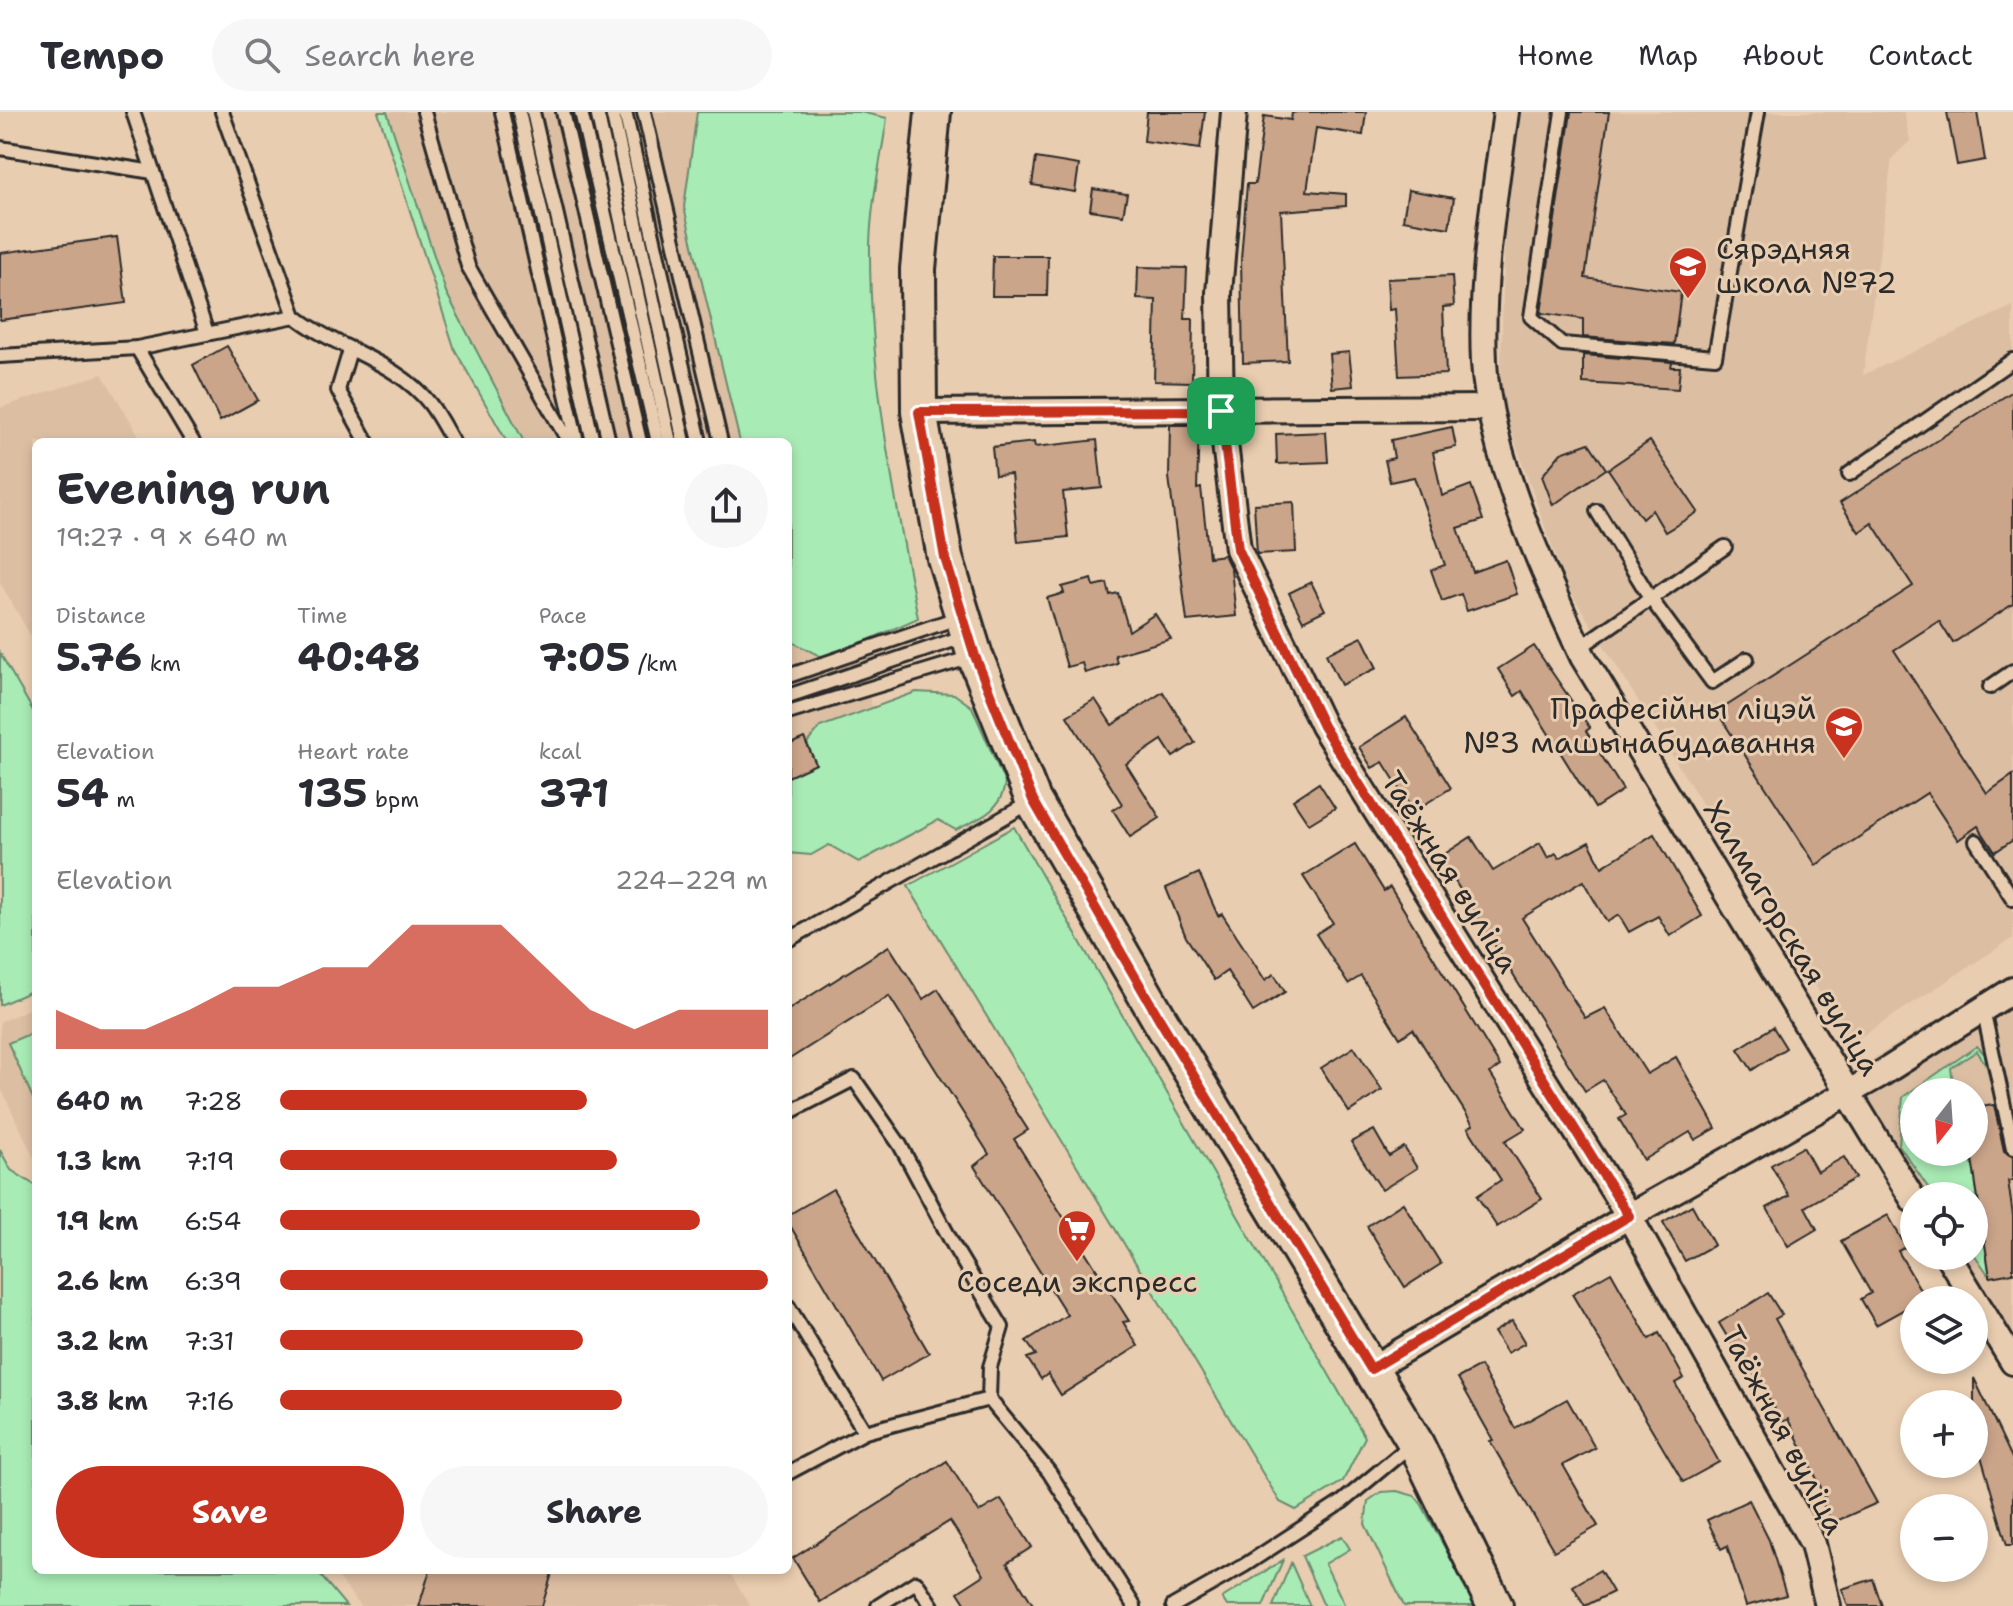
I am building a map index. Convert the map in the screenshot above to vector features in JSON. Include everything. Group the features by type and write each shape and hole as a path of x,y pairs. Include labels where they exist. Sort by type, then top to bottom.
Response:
{"main road":[{"path":"933,112 918,269 919,412 945,558 969,636 1033,800 1168,1033 1415,1442 1495,1606"}],"street":[{"name":"Таёжная вуліца","path":"1234,112 1219,293 1221,411 1238,549 1323,726 1629,1216 1813,1544 1828,1606"},
{"name":"Халмагорская вуліца","path":"1506,112 1492,218 1484,361 1489,408 1543,571 1579,648 1902,1182"},
{"path":"919,412 1489,408"},
{"path":"1371,1369 1629,1216 1848,1093 2013,990"},
{"path":"1957,1270 2013,1362"}],"lane":[{"path":"133,112 207,333"},
{"path":"222,112 295,316 317,334 389,369 429,402 451,438"},
{"path":"424,112 468,266 567,438"},
{"path":"502,112 576,438"},
{"path":"519,112 592,438"},
{"path":"533,112 608,438"},
{"path":"563,112 639,438"},
{"path":"581,112 657,438"},
{"path":"597,112 669,438"},
{"path":"612,112 683,438"},
{"path":"625,112 699,438"},
{"path":"644,112 720,438"},
{"path":"1562,112 1531,317 1562,344 1715,357 1758,112"},
{"path":"0,148 153,172"},
{"path":"0,356 137,348 295,316"},
{"path":"137,348 191,438"},
{"path":"350,350 338,390 365,438"},
{"path":"1849,474 2013,360"},
{"path":"1597,511 1651,599 1712,682 1747,659"},
{"path":"1579,648 1725,547"},
{"path":"792,675 969,636"},
{"path":"792,695 969,636"},
{"path":"792,711 969,636"},
{"path":"1990,687 2013,671"},
{"path":"792,938 1033,800"},
{"path":"1976,841 2013,899"},
{"path":"1983,1009 2013,1148"},
{"path":"792,1111 854,1079 900,1145 956,1250 1002,1327 990,1367 989,1399 1049,1472 1134,1606"},
{"path":"792,1313 865,1432"},
{"path":"792,1471 865,1432 989,1399"},
{"path":"1173,1606 1245,1565 1342,1502 1415,1442"},
{"path":"878,1606 916,1582 932,1606"}],"shaded area":[{"path":"387,112 697,112 684,207 739,438 522,438 446,292"},
{"name":"Прафесійны ліцэй №3 машынабудавання","path":"1521,112 1904,112 1910,141 1892,158 1863,375 2013,306 2013,938 1851,1043 1565,583 1500,399 1505,225"},
{"path":"102,374 141,438 32,438 32,638 0,582 0,408"},
{"path":"792,642 826,659 857,647 872,707 820,727 816,764 792,775"},
{"path":"2013,973 2013,1340 1988,1299 1988,1286 1980,1286 1970,1270 1988,1270 1988,1182 1916,1182 1906,1166 1988,1166 1988,1078 1900,1078 1900,1156 1849,1074"},
{"path":"32,1008 32,1154 0,1086 0,1022"},
{"path":"336,1574 730,1574 750,1606 360,1606"}],"green space":[{"path":"378,112 387,112 446,292 522,438 505,438 455,350"},
{"path":"697,112 860,112 887,118 871,229 871,292 878,386 918,618 826,659 792,642 792,438 739,438 684,207"},
{"path":"0,653 32,709 32,991 0,1005"},
{"path":"916,692 954,694 972,707 1005,783 1003,793 988,813 956,830 938,820 859,862 829,845 811,855 792,853 792,775 816,764 807,743 820,727"},
{"path":"1014,827 1365,1437 1343,1481 1296,1510 1280,1502 908,886"},
{"path":"32,1033 32,1096 8,1043"},
{"path":"1977,1046 1987,1057 1986,1065 1977,1051 1951,1068 1952,1078 1931,1078"},
{"path":"0,1150 11,1170 32,1183 32,1574 319,1574 346,1606 0,1606"},
{"path":"1913,1166 1973,1166 1976,1182 1924,1182"},
{"path":"1397,1491 1415,1496 1422,1505 1476,1606 1404,1606 1365,1524 1368,1501 1381,1492"},
{"path":"1342,1536 1350,1549 1325,1564 1345,1606 1324,1606 1302,1556"},
{"path":"1283,1560 1263,1606 1227,1606 1222,1598"},
{"path":"1291,1563 1310,1606 1273,1606"}],"building":[{"path":"1147,112 1205,112 1200,149 1144,141"},
{"path":"1366,112 1363,135 1316,128 1307,191 1346,194 1346,206 1281,211 1288,361 1243,363 1241,259 1247,184 1255,184 1264,116 1291,120 1292,113"},
{"path":"1571,112 1609,112 1585,278 1681,292 1674,344 1583,337 1583,319 1541,313"},
{"path":"1947,112 1977,112 1985,160 1957,165"},
{"path":"1036,158 1079,165 1075,192 1032,185"},
{"path":"1093,189 1127,194 1123,215 1090,210"},
{"path":"1408,190 1454,198 1449,228 1403,220"},
{"path":"117,237 126,303 0,320 0,253"},
{"path":"993,256 1048,256 1047,296 992,296"},
{"path":"1138,267 1187,268 1185,319 1193,319 1192,382 1154,381 1156,300 1137,299"},
{"path":"1452,276 1454,306 1443,307 1446,374 1399,376 1395,309 1389,310 1387,279"},
{"path":"227,346 258,400 220,421 193,365"},
{"path":"1349,352 1353,386 1332,388 1329,354"},
{"path":"1583,355 1672,362 1671,367 1680,367 1678,389 1583,383"},
{"path":"2013,391 2013,604 1953,643 1939,621 1894,650 1987,793 2013,775 2013,840 1995,852 1978,826 1958,840 1927,793 1816,865 1717,712 1913,586 1872,523 1859,532 1840,503"},
{"path":"1170,425 1199,425 1197,489 1201,488 1209,557 1224,555 1231,569 1236,616 1187,621 1169,477"},
{"path":"1452,427 1456,447 1433,452 1442,496 1471,485 1483,520 1458,528 1473,572 1506,560 1517,594 1467,611 1461,594 1442,601 1431,570 1445,565 1414,477 1390,482 1385,460 1394,458 1391,440"},
{"path":"1326,432 1328,462 1277,464 1276,434"},
{"path":"1097,440 1102,488 1063,492 1068,537 1018,542 1011,474 995,475 992,447 1034,442 1035,447"},
{"path":"1650,441 1698,512 1665,532 1652,510 1642,519 1608,469"},
{"path":"1589,443 1606,469 1553,505 1542,476 1561,453"},
{"path":"1294,502 1296,552 1257,554 1254,504"},
{"path":"1092,579 1094,586 1107,583 1110,595 1118,593 1129,631 1155,614 1171,639 1115,655 1117,663 1085,673 1082,663 1067,667 1047,598 1064,593 1062,587"},
{"path":"1311,582 1325,610 1303,621 1289,593"},
{"path":"1362,637 1377,668 1341,685 1326,654"},
{"path":"1534,646 1590,728 1586,731 1623,790 1595,808 1522,691 1515,696 1498,669"},
{"path":"1163,692 1195,743 1173,757 1162,740 1126,764 1160,818 1130,837 1113,810 1122,804 1067,716 1095,699 1112,725"},
{"path":"1406,717 1451,788 1414,811 1383,762 1372,768 1359,747"},
{"path":"804,738 816,764 792,775 792,743"},
{"path":"1319,783 1335,808 1309,824 1293,800"},
{"path":"1654,834 1702,916 1670,936 1658,916 1629,932 1619,915 1607,922 1583,881 1522,918 1585,1018 1605,1008 1647,1074 1676,1057 1716,1128 1695,1140 1690,1132 1644,1160 1619,1119 1626,1115 1603,1080 1585,1091 1440,857 1471,837 1493,871 1540,843 1548,858 1556,853 1559,858 1589,842 1602,867"},
{"path":"1355,844 1384,891 1390,887 1500,1066 1490,1073 1525,1129 1505,1141 1542,1199 1497,1227 1477,1196 1501,1180 1468,1128 1473,1125 1413,1029 1400,1038 1361,976 1348,984 1316,934 1333,923 1303,876"},
{"path":"1199,873 1218,916 1222,914 1265,980 1274,974 1285,992 1253,1012 1227,971 1214,980 1186,937 1166,888"},
{"path":"889,946 923,999 938,989 1028,1130 1014,1139 1129,1321 1123,1322 1138,1346 1061,1395 1048,1374 1041,1379 1027,1358 1036,1355 1026,1341 1067,1315 974,1166 989,1154 889,996 792,1057 792,1007"},
{"path":"1773,1027 1786,1048 1752,1070 1738,1049"},
{"path":"1354,1047 1382,1090 1349,1112 1321,1068"},
{"path":"1994,1105 2004,1151 2013,1157 2013,1180 2008,1181 2013,1216 2013,1273 1990,1277 1988,1182 1976,1182 1973,1166 1988,1166 1988,1106"},
{"path":"1374,1130 1389,1156 1404,1147 1417,1168 1382,1190 1351,1142"},
{"path":"1803,1147 1817,1172 1844,1157 1856,1178 1805,1207 1817,1229 1788,1246 1767,1208 1789,1196 1771,1165"},
{"path":"833,1189 929,1353 881,1381 792,1229 792,1213"},
{"path":"1403,1203 1441,1264 1405,1287 1367,1226"},
{"path":"1692,1205 1714,1245 1685,1261 1663,1222"},
{"path":"1888,1215 1900,1236 1900,1270 1909,1270 1918,1286 1900,1286 1900,1312 1876,1325 1861,1299 1871,1293 1841,1241"},
{"path":"1611,1272 1649,1339 1659,1333 1684,1378 1675,1383 1719,1462 1683,1482 1572,1294"},
{"path":"1768,1293 1782,1315 1775,1319 1877,1503 1832,1523 1820,1498 1825,1496 1788,1419 1782,1422 1736,1343 1732,1345 1719,1323"},
{"path":"1512,1321 1525,1343 1507,1353 1494,1332"},
{"path":"1480,1366 1515,1428 1567,1399 1595,1448 1563,1465 1598,1526 1554,1551 1490,1441 1493,1440 1458,1378"},
{"path":"1988,1407 2013,1460 2013,1545 2007,1545 1987,1478"},
{"path":"947,1461 979,1512 1001,1499 1032,1547 1007,1563 1034,1606 967,1606 958,1592 984,1575 950,1521 820,1602 793,1558"},
{"path":"1749,1500 1769,1540 1786,1595 1746,1606 1727,1546 1721,1549 1707,1520"},
{"path":"1600,1570 1613,1592 1585,1606 1573,1586"},
{"path":"429,1574 552,1574 542,1606 419,1606"},
{"path":"1873,1579 1882,1606 1848,1606 1842,1589"}],"place":[{"name":"Сярэдняя школа №72","path":"1688,300"},
{"name":"Прафесійны ліцэй №3 машынабудавання","path":"1844,760"},
{"name":"Соседи экспресс","path":"1077,1263"}],"route":[{"path":"1221,411 1238,549 1323,726 1490,998 1629,1216 1371,1369 1253,1177 1033,800 975,656 945,558 919,412 1221,411"}]}
